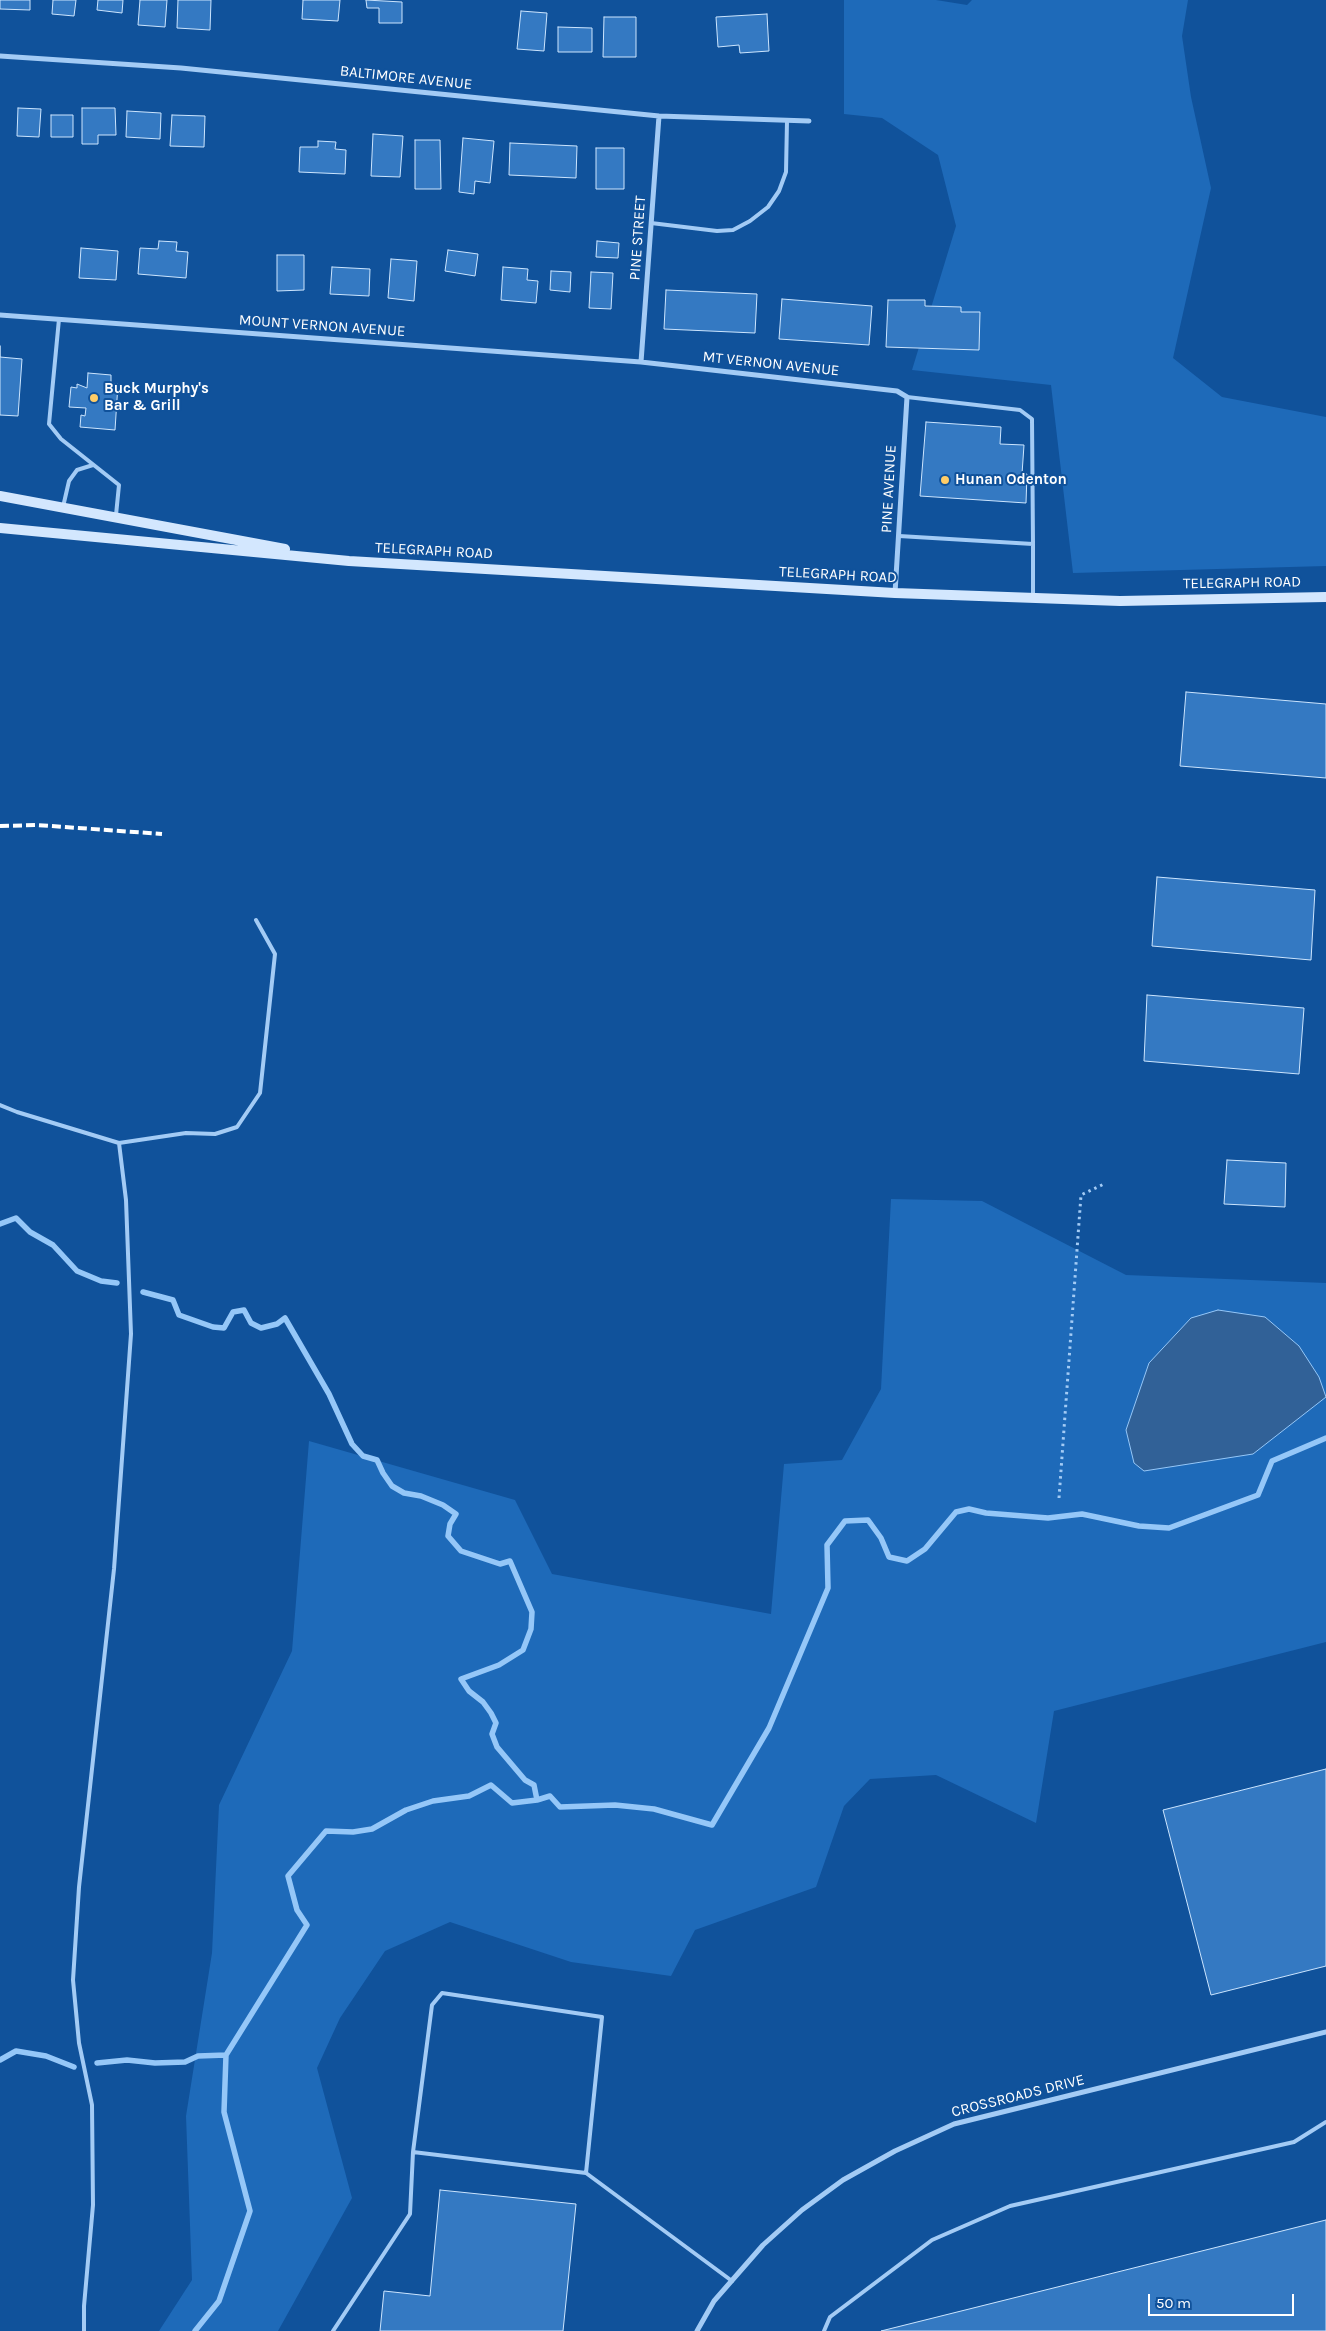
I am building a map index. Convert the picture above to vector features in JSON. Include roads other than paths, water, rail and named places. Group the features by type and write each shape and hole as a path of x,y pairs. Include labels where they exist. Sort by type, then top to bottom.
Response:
{"main road":[{"name":"TELEGRAPH ROAD","path":"0,496 350,561"},
{"name":"TELEGRAPH ROAD","path":"0,528 350,561 895,593 1120,601 1326,597"}],"street":[{"name":"BALTIMORE AVENUE","path":"0,56 182,68 659,116 809,121"},
{"name":"PINE STREET","path":"641,362 659,116"},
{"name":"MOUNT VERNON AVENUE","path":"0,315 641,362"},
{"name":"MT VERNON AVENUE","path":"641,362 897,391 907,398"},
{"name":"PINE AVENUE","path":"895,593 907,398"},
{"name":"CROSSROADS DRIVE","path":"697,2331 714,2301 763,2245 802,2210 843,2180 895,2151 954,2124 1326,2032"}],"lane":[{"path":"651,223 717,231 733,230 750,221 768,207 779,191 786,172 787,120"},
{"path":"60,319 49,424 61,439 119,485 116,518"},
{"path":"907,398 1020,410 1032,419 1033,598"},
{"path":"63,508 69,481 77,470 84,466 93,465"},
{"path":"899,536 1034,544"},
{"path":"0,1105 118,1143 186,1134 215,1134 237,1127 260,1094 275,954 256,920"},
{"path":"84,2331 84,2306 93,2204 92,2105 79,2043 73,1980 79,1887 114,1569 131,1334 126,1200 118,1143"},
{"path":"333,2331 410,2214 414,2152 432,2005 442,1993 602,2017 586,2173"},
{"path":"824,2331 830,2317 932,2240 1010,2206 1294,2142 1326,2122"},
{"path":"414,2152 586,2173 732,2281"}],"waterway":[{"path":"0,1224 16,1218 30,1232 53,1245 77,1271 101,1281 117,1283"},
{"path":"143,1292 173,1300 179,1315 213,1327 224,1328 233,1312 244,1310 251,1323 261,1328 277,1324 285,1318 329,1394 352,1444 363,1456 377,1460 392,1486 404,1493 421,1496 443,1505 456,1514 450,1524 448,1536 461,1551 500,1564 510,1561 532,1612 531,1629 523,1650 499,1665 461,1679 469,1691 483,1702 491,1713 496,1723 492,1734 497,1747 525,1780 534,1785 537,1800"},
{"path":"195,2331 219,2301 250,2211 224,2112 226,2055 307,1925 297,1910 288,1876 326,1831 353,1832 372,1829 406,1810 433,1801 469,1796 491,1785 512,1803 537,1800 550,1796 560,1807 615,1805 654,1809 712,1825 769,1728 828,1588 827,1545 845,1521 868,1520 881,1538 889,1557 907,1561 925,1549 956,1512 969,1509 986,1513 1048,1518 1082,1514 1139,1526 1169,1528 1258,1495 1272,1461 1326,1438"},
{"path":"0,2060 16,2051 46,2056 74,2067"},
{"path":"97,2063 127,2060 155,2063 185,2062 198,2056 226,2055"}],"railway":[{"path":"0,826 37,825 162,834"}],"place":[{"name":"Buck Murphy's Bar & Grill","path":"94,398"},
{"name":"Hunan Odenton","path":"945,480"}]}
